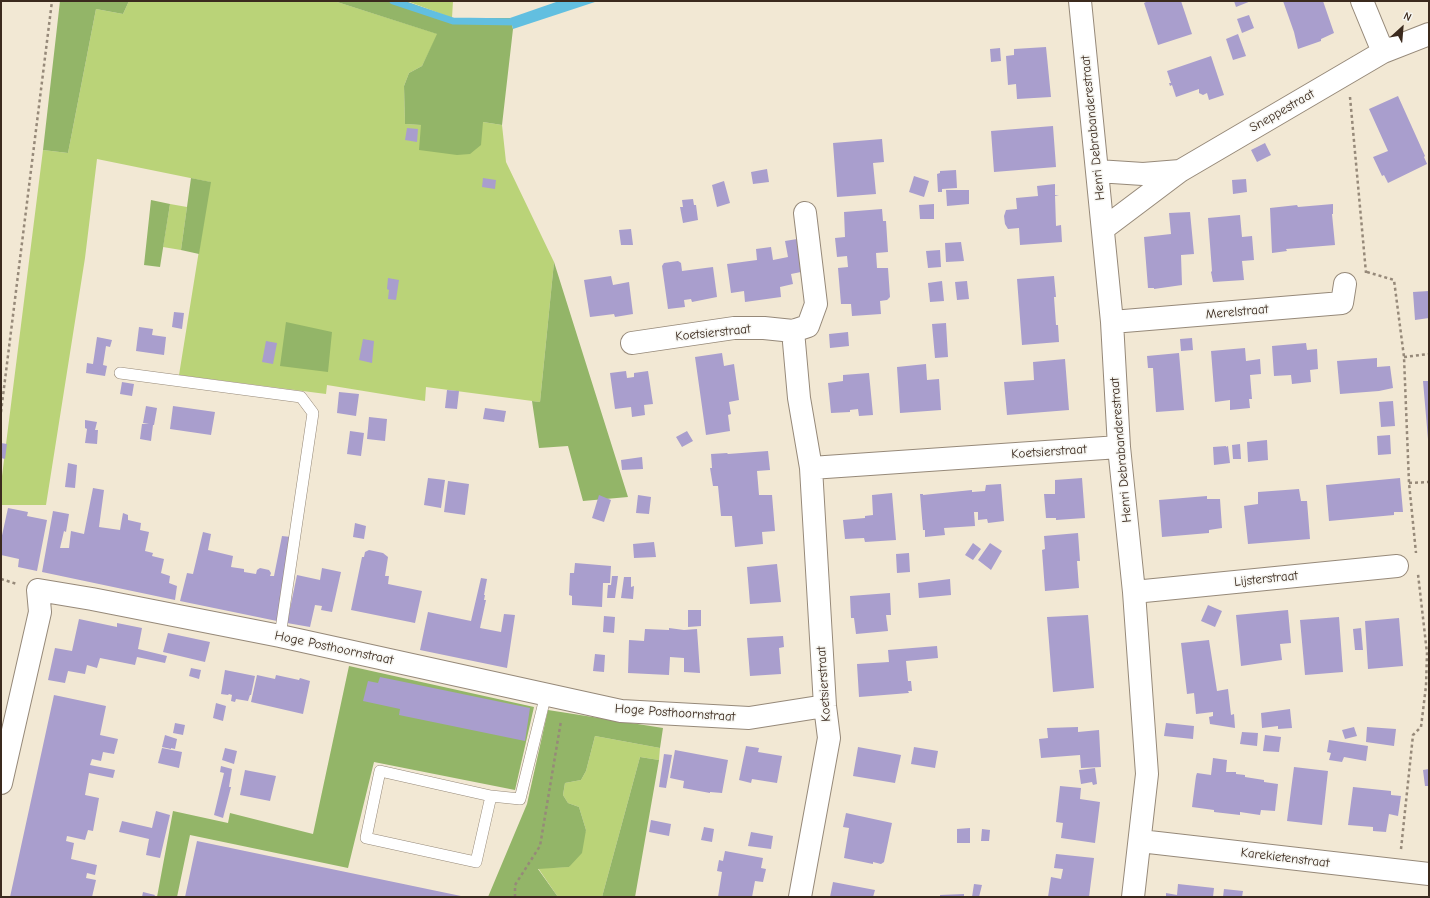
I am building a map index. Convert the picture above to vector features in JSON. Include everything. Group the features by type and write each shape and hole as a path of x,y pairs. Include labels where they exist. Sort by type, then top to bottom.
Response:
{"street":[{"path":"1362,1 1384,52"},
{"name":"Henri Debrabanderestraat","path":"1080,2 1112,322 1119,447 1134,592 1148,774 1132,897"},
{"name":"Sneppestraat","path":"1103,229 1180,171 1384,52 1429,34"},
{"name":"Sneppestraat","path":"1097,171 1143,174 1180,171"},
{"path":"793,331 808,326 816,304 805,214"},
{"name":"Merelstraat","path":"1112,322 1342,303 1345,284"},
{"name":"Koetsierstraat","path":"632,342 734,328 764,328 793,331 800,398 811,468 825,706 829,738 800,897"},
{"name":"Koetsierstraat","path":"811,468 1119,447"},
{"name":"Lijsterstraat","path":"1134,592 1397,566"},
{"name":"Hoge Posthoornstraat","path":"1,783 40,612 38,590 280,636 621,711 749,718 825,706"},
{"name":"Karekietenstraat","path":"1140,841 1429,874"}],"lane":[{"path":"120,373 301,397 313,413 280,636"},
{"path":"491,796 476,862 366,838 380,772 491,796 520,799 556,696"}],"path":[{"path":"1,412 52,1"},
{"path":"1347,73 1367,272"},
{"path":"1345,284 1367,272 1394,280 1404,357 1409,483 1416,556"},
{"path":"1404,357 1429,354"},
{"path":"1409,483 1429,482"},
{"path":"1399,871 1414,736 1421,727 1426,686 1427,653 1418,570"},
{"path":"515,897 515,885 540,846 556,696"}],"green space":[{"path":"60,1 129,1 123,14 96,9 68,153 43,150"},
{"path":"129,1 334,1 438,34 422,66 409,73 404,86 405,124 421,125 483,122 502,125 506,162 554,262 540,402 426,387 425,401 327,385 326,394 179,375 210,182 97,159 85,258 46,505 1,505 1,484 43,150 68,153 96,9 123,14"},
{"path":"334,1 405,1 452,18 510,18 513,29 502,125 483,122 481,145 470,154 457,155 419,150 421,125 405,124 404,86 409,73 422,66 437,34"},
{"path":"407,1 453,1 452,18"},
{"path":"191,178 211,182 199,254 181,250"},
{"path":"151,200 170,204 160,267 144,265"},
{"path":"170,204 187,207 181,250 163,247"},
{"path":"554,262 628,497 583,501 568,446 539,448 532,401 540,402"},
{"path":"286,322 332,332 328,372 280,366"},
{"path":"349,666 534,707 515,790 374,762 348,868 190,835 177,897 157,897 173,811 228,823 230,813 313,834"},
{"path":"548,710 663,728 660,748 595,736 586,771 581,780 565,783 563,795 568,803 579,807 586,830 582,853 569,867 538,869 558,897 488,897 527,804"},
{"path":"595,736 660,748 659,760 640,757 602,897 558,897 538,868 569,867 586,830 579,807 568,803 563,795 565,783 581,780 586,771"},
{"path":"640,757 659,760 635,897 602,897"}],"water":[{"path":"559,1 598,1 513,29 510,18"}],"building":[{"path":"1148,1 1181,1 1192,34 1158,45 1144,3"},
{"path":"1234,1 1251,1 1236,7"},
{"path":"1283,1 1323,1 1334,33 1321,39 1321,41 1298,49 1294,32"},
{"path":"1249,15 1254,28 1242,33 1237,19"},
{"path":"1238,34 1246,56 1233,60 1226,39"},
{"path":"1046,47 1051,97 1017,99 1016,84 1008,85 1006,56 1014,55 1014,49"},
{"path":"1000,48 1001,61 991,62 990,49"},
{"path":"1211,56 1224,95 1209,100 1207,93 1203,95 1199,93 1199,89 1176,97 1172,85 1170,86 1169,83 1171,83 1167,71"},
{"path":"1398,96 1425,156 1424,157 1427,164 1388,183 1384,175 1382,176 1373,157 1388,151 1369,109"},
{"path":"1053,126 1056,167 994,172 991,131"},
{"path":"407,128 418,129 417,142 405,140"},
{"path":"882,139 884,162 873,163 876,194 837,197 833,143"},
{"path":"1265,143 1271,155 1257,162 1251,150"},
{"path":"767,169 769,182 753,184 751,172"},
{"path":"956,170 957,188 942,189 942,192 938,192 937,174 940,173 940,171"},
{"path":"914,176 929,181 924,197 909,192"},
{"path":"483,178 496,180 495,189 482,187"},
{"path":"1246,179 1247,192 1233,194 1232,180"},
{"path":"724,181 730,203 717,207 712,185"},
{"path":"1055,184 1055,195 1059,195 1055,196 1056,226 1061,225 1062,242 1020,245 1019,228 1008,229 1005,224 1004,216 1006,210 1017,209 1016,198 1038,196 1037,186"},
{"path":"946,190 969,190 969,204 947,206"},
{"path":"693,199 694,205 696,205 698,220 683,223 680,207 683,207 682,200"},
{"path":"934,204 934,219 920,219 919,205"},
{"path":"1333,204 1332,214 1335,245 1286,249 1287,251 1272,253 1270,208 1297,205 1298,207"},
{"path":"882,209 883,221 886,221 888,252 876,253 877,268 888,268 890,297 887,300 880,301 881,314 852,316 851,304 841,304 838,268 848,267 847,256 837,257 835,238 845,237 844,212"},
{"path":"1190,212 1194,254 1181,255 1182,285 1154,289 1148,288 1144,237 1171,234 1169,213"},
{"path":"1240,215 1242,237 1252,236 1254,260 1242,261 1244,280 1213,282 1211,272 1208,218"},
{"path":"631,229 633,245 621,245 619,230"},
{"path":"797,239 801,272 791,274 793,284 780,287 781,297 745,302 744,291 731,293 727,264 757,260 756,249 771,247 773,260 788,257 785,241"},
{"path":"961,242 964,261 946,262 945,243"},
{"path":"940,250 941,267 928,268 926,251"},
{"path":"678,261 681,263 682,271 713,267 717,297 692,302 691,299 684,300 685,307 668,309 662,266 664,263"},
{"path":"611,276 613,285 629,282 633,314 615,317 614,314 590,317 584,280"},
{"path":"1054,276 1056,325 1058,325 1059,342 1022,345 1017,279"},
{"path":"388,278 399,280 396,300 388,299"},
{"path":"942,281 944,301 930,302 928,283"},
{"path":"967,281 969,299 957,300 955,282"},
{"path":"1429,291 1429,318 1415,320 1413,292"},
{"path":"174,312 184,313 182,329 172,327"},
{"path":"946,323 948,357 935,358 932,324"},
{"path":"139,327 153,329 152,335 166,337 164,355 136,351"},
{"path":"848,332 849,346 830,348 829,334"},
{"path":"97,337 112,340 110,347 106,346 103,365 107,366 105,376 86,373 87,363 93,364"},
{"path":"1192,338 1193,350 1181,351 1180,339"},
{"path":"363,339 374,341 372,363 359,360"},
{"path":"266,341 277,343 273,364 262,362"},
{"path":"1306,343 1307,350 1317,349 1318,369 1310,370 1311,382 1292,384 1291,375 1274,376 1272,346"},
{"path":"1245,348 1246,361 1260,359 1261,374 1250,375 1252,399 1249,399 1250,408 1230,410 1230,400 1215,402 1211,351"},
{"path":"722,353 724,366 734,364 739,400 729,402 731,414 728,415 730,431 706,435 695,357"},
{"path":"1179,353 1184,410 1156,412 1153,368 1148,368 1147,356"},
{"path":"1377,358 1377,367 1390,366 1393,388 1379,391 1340,394 1337,361"},
{"path":"1065,359 1069,410 1007,415 1004,382 1034,380 1033,362"},
{"path":"926,364 927,380 939,379 941,410 900,413 897,367"},
{"path":"626,371 627,378 634,377 634,373 648,371 653,404 644,405 645,415 632,417 631,407 615,409 610,373"},
{"path":"869,373 873,415 859,416 858,409 850,410 850,412 831,413 828,383 843,381 843,375"},
{"path":"1423,381 1429,381 1429,439 1428,439"},
{"path":"122,382 134,384 132,396 120,394"},
{"path":"447,390 459,391 457,409 445,408"},
{"path":"339,392 359,394 356,416 337,413"},
{"path":"1393,401 1395,426 1381,427 1379,402"},
{"path":"146,406 157,408 151,441 140,439 142,424 149,424 143,423"},
{"path":"173,406 215,412 211,435 170,429"},
{"path":"485,408 506,411 504,422 483,419"},
{"path":"369,417 387,419 385,441 367,439"},
{"path":"85,420 97,422 95,430 98,430 97,444 85,443 87,429 85,428"},
{"path":"350,431 364,433 361,456 347,454"},
{"path":"687,431 693,441 682,447 676,437"},
{"path":"1390,435 1391,454 1378,455 1377,436"},
{"path":"1267,440 1268,460 1248,462 1247,442"},
{"path":"1,443 7,444 5,459 1,458"},
{"path":"1240,444 1241,459 1233,459 1232,445"},
{"path":"1228,446 1230,463 1214,465 1213,447"},
{"path":"768,451 770,470 757,471 759,495 772,495 775,531 762,532 763,544 735,547 732,516 721,516 718,486 713,486 710,468 712,468 711,454"},
{"path":"642,457 643,469 622,470 621,460"},
{"path":"68,463 77,465 75,488 65,487"},
{"path":"428,478 445,480 441,508 424,505"},
{"path":"1082,478 1085,518 1056,520 1056,518 1046,518 1044,494 1055,494 1055,480"},
{"path":"1400,478 1403,512 1394,512 1394,515 1329,521 1326,485"},
{"path":"448,481 469,484 465,515 444,512"},
{"path":"1001,484 1004,521 988,523 987,519 978,520 978,512 974,512 975,526 944,528 945,535 925,537 920,494 923,495 972,490 972,492 985,491 986,485"},
{"path":"93,488 104,490 99,527 120,530 123,513 128,515 128,520 141,523 140,530 149,532 145,551 153,553 152,556 164,559 161,573 170,576 169,583 177,586 175,600 42,572 53,511 69,514 66,532 64,531 60,548 69,548 71,531 84,534"},
{"path":"1299,489 1301,501 1307,501 1310,539 1248,544 1244,506 1258,504 1258,492"},
{"path":"892,493 896,540 865,542 864,538 845,539 843,520 865,518 865,516 873,515 872,495"},
{"path":"599,495 611,500 604,522 592,518"},
{"path":"638,495 651,497 649,514 636,513"},
{"path":"1207,496 1207,499 1220,499 1222,528 1209,530 1209,533 1162,537 1159,500"},
{"path":"8,508 28,512 27,516 47,520 37,571 18,567 19,559 1,555 1,540"},
{"path":"355,523 366,526 364,539 353,537"},
{"path":"203,532 211,534 208,550 233,556 231,567 244,569 244,572 256,574 257,570 260,568 269,570 271,573 270,576 274,576 282,536 291,537 277,621 180,601 187,573 193,574"},
{"path":"1078,533 1080,561 1077,561 1079,588 1045,591 1042,550 1045,549 1044,536"},
{"path":"654,542 656,557 634,558 633,544"},
{"path":"973,543 981,549 973,560 965,555"},
{"path":"990,543 1002,551 991,570 978,560"},
{"path":"369,550 383,553 388,557 385,576 389,576 388,584 422,591 415,623 351,610 362,557 364,557 365,552"},
{"path":"909,553 910,572 897,573 896,554"},
{"path":"575,563 611,566 610,583 603,583 602,607 572,605 572,596 569,595 570,573 574,573"},
{"path":"777,564 781,602 750,604 747,567"},
{"path":"322,568 341,572 332,612 321,610 322,606 315,605 310,627 287,623 297,575 320,580"},
{"path":"612,576 618,576 615,598 607,598 608,585 611,585"},
{"path":"624,577 631,577 631,587 634,586 633,599 621,598"},
{"path":"481,578 487,579 484,595 484,600 486,600 480,628 501,632 504,614 515,615 507,668 420,650 428,612 471,621"},
{"path":"950,579 951,595 919,598 918,583"},
{"path":"890,593 891,615 886,615 888,631 856,634 854,618 851,618 850,596"},
{"path":"1208,605 1222,611 1215,627 1201,621"},
{"path":"688,610 701,610 701,626 688,627"},
{"path":"1288,610 1291,643 1280,644 1282,660 1241,666 1236,615"},
{"path":"1088,615 1094,688 1053,692 1047,617"},
{"path":"604,616 615,617 614,633 603,632"},
{"path":"1339,617 1343,672 1305,675 1300,620"},
{"path":"1399,618 1403,666 1368,669 1365,621"},
{"path":"79,619 117,627 117,623 142,628 138,649 167,656 165,663 137,657 135,665 100,658 97,668 87,665 85,674 68,671 65,683 48,680 55,648 72,651"},
{"path":"669,628 684,630 697,629 700,673 684,672 684,658 670,657 669,675 628,673 629,640 644,641 645,629 669,630"},
{"path":"1361,628 1363,650 1355,650 1353,629"},
{"path":"168,633 210,642 205,662 163,652"},
{"path":"783,636 784,647 779,648 781,674 750,676 747,638"},
{"path":"1209,640 1217,691 1228,689 1231,715 1234,714 1235,728 1210,724 1209,717 1213,716 1213,712 1196,714 1194,693 1187,694 1181,643"},
{"path":"937,646 938,658 906,661 908,681 911,681 912,691 908,691 909,693 859,697 857,664 889,662 888,650"},
{"path":"595,654 605,655 604,672 593,671"},
{"path":"191,668 201,670 199,679 189,676"},
{"path":"225,670 255,676 251,695 248,701 236,699 235,702 231,701 232,695 221,694"},
{"path":"257,675 275,679 276,675 299,680 300,678 310,681 303,714 251,702"},
{"path":"380,677 530,708 525,741 399,715 400,709 363,701 368,681 378,683"},
{"path":"54,695 106,706 100,735 118,739 114,754 103,752 101,761 92,759 90,765 115,770 113,778 89,773 85,795 99,798 93,831 88,830 85,840 67,836 66,841 74,843 71,859 97,865 95,875 87,873 86,878 96,880 92,897 10,897"},
{"path":"216,703 226,706 223,721 213,718"},
{"path":"1290,709 1292,728 1278,729 1278,726 1262,728 1261,713"},
{"path":"175,723 185,725 183,735 173,733"},
{"path":"1166,723 1194,726 1193,739 1164,736"},
{"path":"1078,727 1078,732 1099,730 1101,767 1081,768 1080,755 1041,758 1039,739 1048,738 1047,728"},
{"path":"1354,727 1357,736 1345,739 1342,730"},
{"path":"1367,727 1396,729 1394,746 1366,742"},
{"path":"1242,732 1258,733 1257,746 1240,744"},
{"path":"165,735 177,739 175,749 162,747"},
{"path":"1265,735 1281,737 1279,752 1263,751"},
{"path":"1329,740 1368,746 1366,761 1344,757 1342,762 1329,760 1331,753 1327,752"},
{"path":"746,746 759,748 758,752 782,756 777,783 752,779 751,783 739,780"},
{"path":"858,747 901,755 895,783 853,776"},
{"path":"914,747 938,751 935,768 911,764"},
{"path":"162,748 182,752 179,768 158,763"},
{"path":"225,748 237,751 234,764 222,760"},
{"path":"675,750 728,760 722,793 710,793 683,788 684,781 670,778"},
{"path":"664,754 672,755 666,788 659,787"},
{"path":"1213,758 1227,760 1226,772 1236,772 1236,774 1245,775 1245,777 1278,784 1275,811 1261,810 1260,815 1240,812 1240,815 1214,812 1214,810 1192,807 1197,773 1211,775"},
{"path":"221,766 232,769 229,787 231,787 223,818 214,815 224,773 220,772"},
{"path":"1294,767 1328,771 1322,825 1287,821"},
{"path":"1095,768 1097,784 1093,785 1092,782 1081,784 1079,770"},
{"path":"1429,769 1429,786 1425,786 1423,770"},
{"path":"245,770 276,776 270,801 240,795"},
{"path":"1060,786 1081,788 1080,799 1100,802 1095,843 1061,838 1063,823 1056,822"},
{"path":"1353,787 1391,791 1391,795 1401,796 1398,816 1389,814 1386,832 1373,831 1373,827 1348,825"},
{"path":"156,811 170,815 160,858 146,855 149,839 119,832 122,821 152,828"},
{"path":"846,813 892,823 884,862 881,864 873,862 873,864 844,858 849,828 843,827"},
{"path":"651,820 671,824 669,836 649,832"},
{"path":"704,827 714,829 712,842 701,840"},
{"path":"970,828 970,843 957,843 957,829"},
{"path":"982,829 990,830 989,841 981,841"},
{"path":"751,832 773,836 771,849 748,846"},
{"path":"197,841 461,896 461,897 185,897"},
{"path":"725,851 763,858 761,868 766,869 763,882 755,881 752,897 718,897 722,872 717,871 719,860 723,861"},
{"path":"1056,854 1094,858 1089,897 1048,897 1051,877 1061,879 1063,869 1054,868"},
{"path":"833,882 875,890 873,897 830,897"},
{"path":"974,884 982,885 979,897 972,897"},
{"path":"1178,884 1214,888 1213,897 1166,897 1166,893 1177,895"},
{"path":"1224,889 1243,891 1242,897 1223,897"},
{"path":"143,892 155,895 154,897 142,897"},
{"path":"964,894 964,897 940,897 940,895"}],"waterway":[{"path":"393,1 453,21 520,22"}]}
